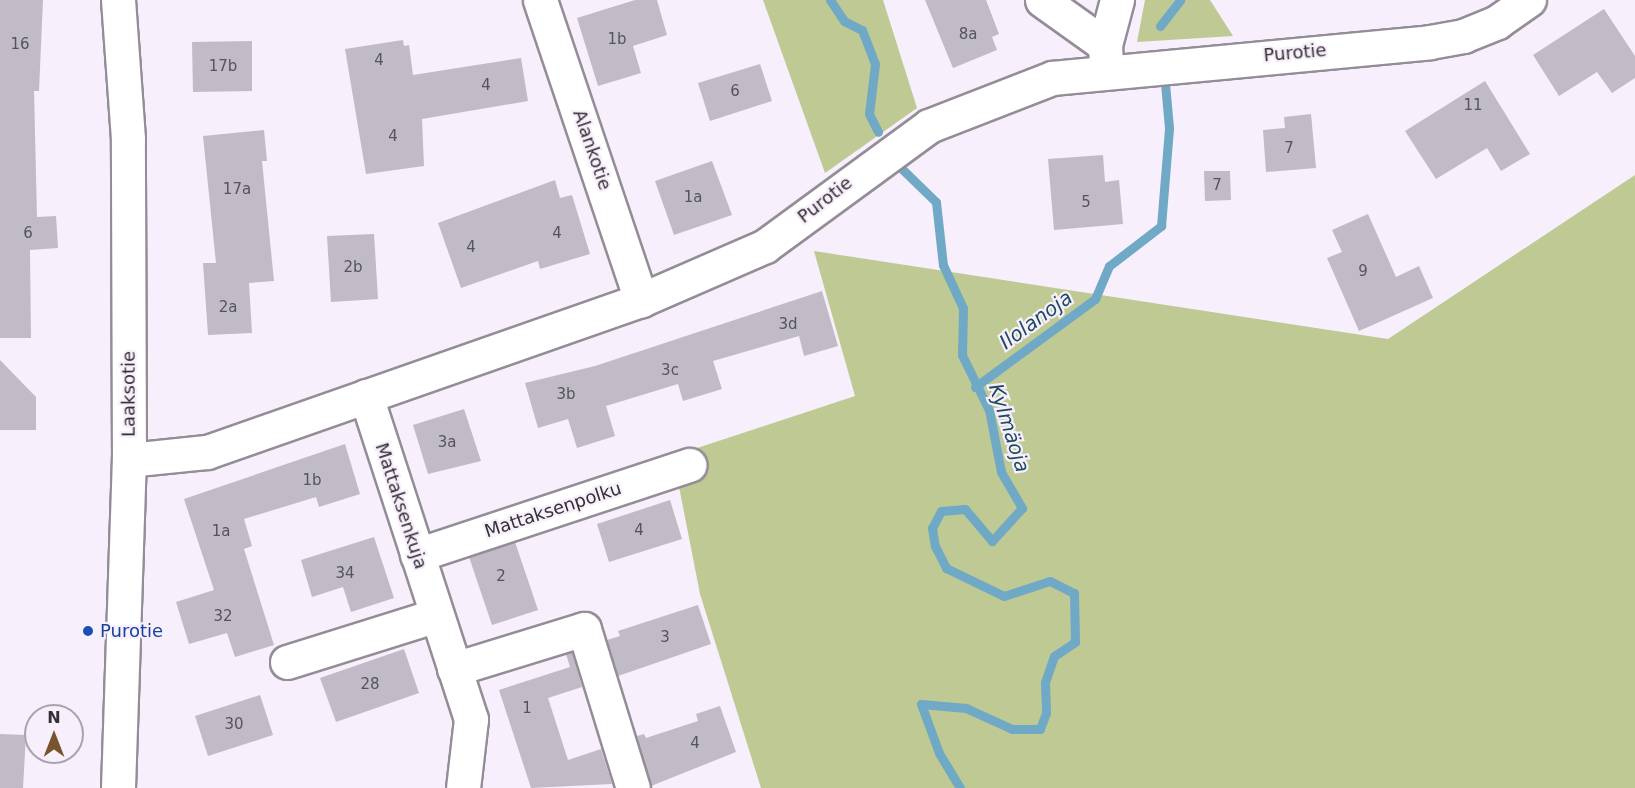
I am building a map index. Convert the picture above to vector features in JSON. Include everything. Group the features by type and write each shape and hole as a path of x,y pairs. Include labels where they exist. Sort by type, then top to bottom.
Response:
{"street":[{"name":"Laaksotie","path":"118,0 128,139 129,460 118,788"},
{"name":"Alankotie","path":"540,0 642,300"},
{"path":"1042,0 1106,57"},
{"path":"1106,57 1117,0"},
{"name":"Purotie","path":"129,460 207,452 642,300 765,246 929,126 1106,57 1430,42 1463,36 1497,22 1529,0"},
{"name":"Mattaksenkuja","path":"366,396 434,616 471,719 463,788"},
{"name":"Mattaksenpolku","path":"417,555 689,465"},
{"path":"287,662 434,616"},
{"path":"454,669 584,629 633,788"}],"green space":[{"path":"763,0 883,0 917,108 825,173"},
{"path":"1145,0 1210,0 1233,36 1137,42"},
{"path":"1635,175 1635,788 761,788 700,594 673,456 855,396 814,251 1388,339"}],"building":[{"path":"0,0 43,0 39,91 34,91 37,217 56,216 58,248 30,250 31,338 0,338"},
{"path":"635,0 657,0 667,35 633,46 641,73 598,86 577,18"},
{"path":"925,0 986,0 999,34 992,37 997,50 953,68"},
{"path":"1604,9 1635,56 1635,78 1612,93 1597,72 1559,96 1533,55"},
{"path":"403,40 404,46 409,45 413,75 521,58 528,101 422,119 424,166 366,174 345,49"},
{"path":"252,41 252,91 193,92 192,42"},
{"path":"760,64 772,101 710,121 698,83"},
{"path":"1485,81 1530,154 1501,171 1487,148 1436,179 1405,131"},
{"path":"1311,114 1316,168 1266,172 1263,130 1285,128 1284,117"},
{"path":"264,130 267,161 262,161 274,281 249,283 252,333 208,335 203,263 216,263 203,136"},
{"path":"1103,155 1105,182 1119,180 1123,224 1054,230 1048,159"},
{"path":"712,161 732,215 674,235 655,181"},
{"path":"1204,171 1230,171 1231,200 1205,201"},
{"path":"555,180 560,198 572,195 590,254 540,269 538,261 461,288 438,223"},
{"path":"1368,214 1396,277 1419,266 1433,298 1359,331 1327,258 1342,252 1332,230"},
{"path":"374,234 378,299 331,302 327,236"},
{"path":"822,291 838,346 804,356 799,336 713,361 722,389 683,401 678,384 606,406 615,436 577,448 568,419 538,428 525,383 595,366"},
{"path":"0,360 36,397 36,430 0,430"},
{"path":"464,409 481,461 428,474 413,425"},
{"path":"345,444 360,494 319,507 316,497 244,519 252,546 244,549 274,645 235,657 227,633 189,644 176,602 214,590 184,499"},
{"path":"670,500 682,539 609,562 597,524"},
{"path":"374,537 394,598 351,612 343,587 312,597 301,560"},
{"path":"515,542 538,610 492,625 469,557"},
{"path":"698,605 711,644 618,676 607,640 620,636 618,631"},
{"path":"404,649 419,693 336,722 320,678"},
{"path":"572,652 582,687 548,698 568,760 601,749 612,784 531,788 499,690 570,667 566,654"},
{"path":"260,695 273,735 208,756 195,716"},
{"path":"720,706 736,752 651,786 637,736 644,734 646,738 698,721 696,714"},
{"path":"0,734 24,735 23,788 0,788"}],"waterway":[{"name":"Kylmäoja","path":"830,0 844,21 862,30 875,64 869,114 878,132"},
{"name":"Ilolanoja","path":"1160,26 1180,0"},
{"name":"Ilolanoja","path":"975,387 1095,299 1109,266 1161,226 1169,128 1165,83"},
{"name":"Kylmäoja","path":"900,167 936,202 943,265 963,308 962,355 989,410 1001,472 1022,508 992,541 965,509 941,511 932,528 935,546 946,568 1004,596 1050,581 1074,593 1075,642 1054,656 1045,682 1046,713 1040,729 1012,729 966,708 921,704 939,753 960,788"}],"place":[{"name":"Purotie","path":"88,631"}]}
